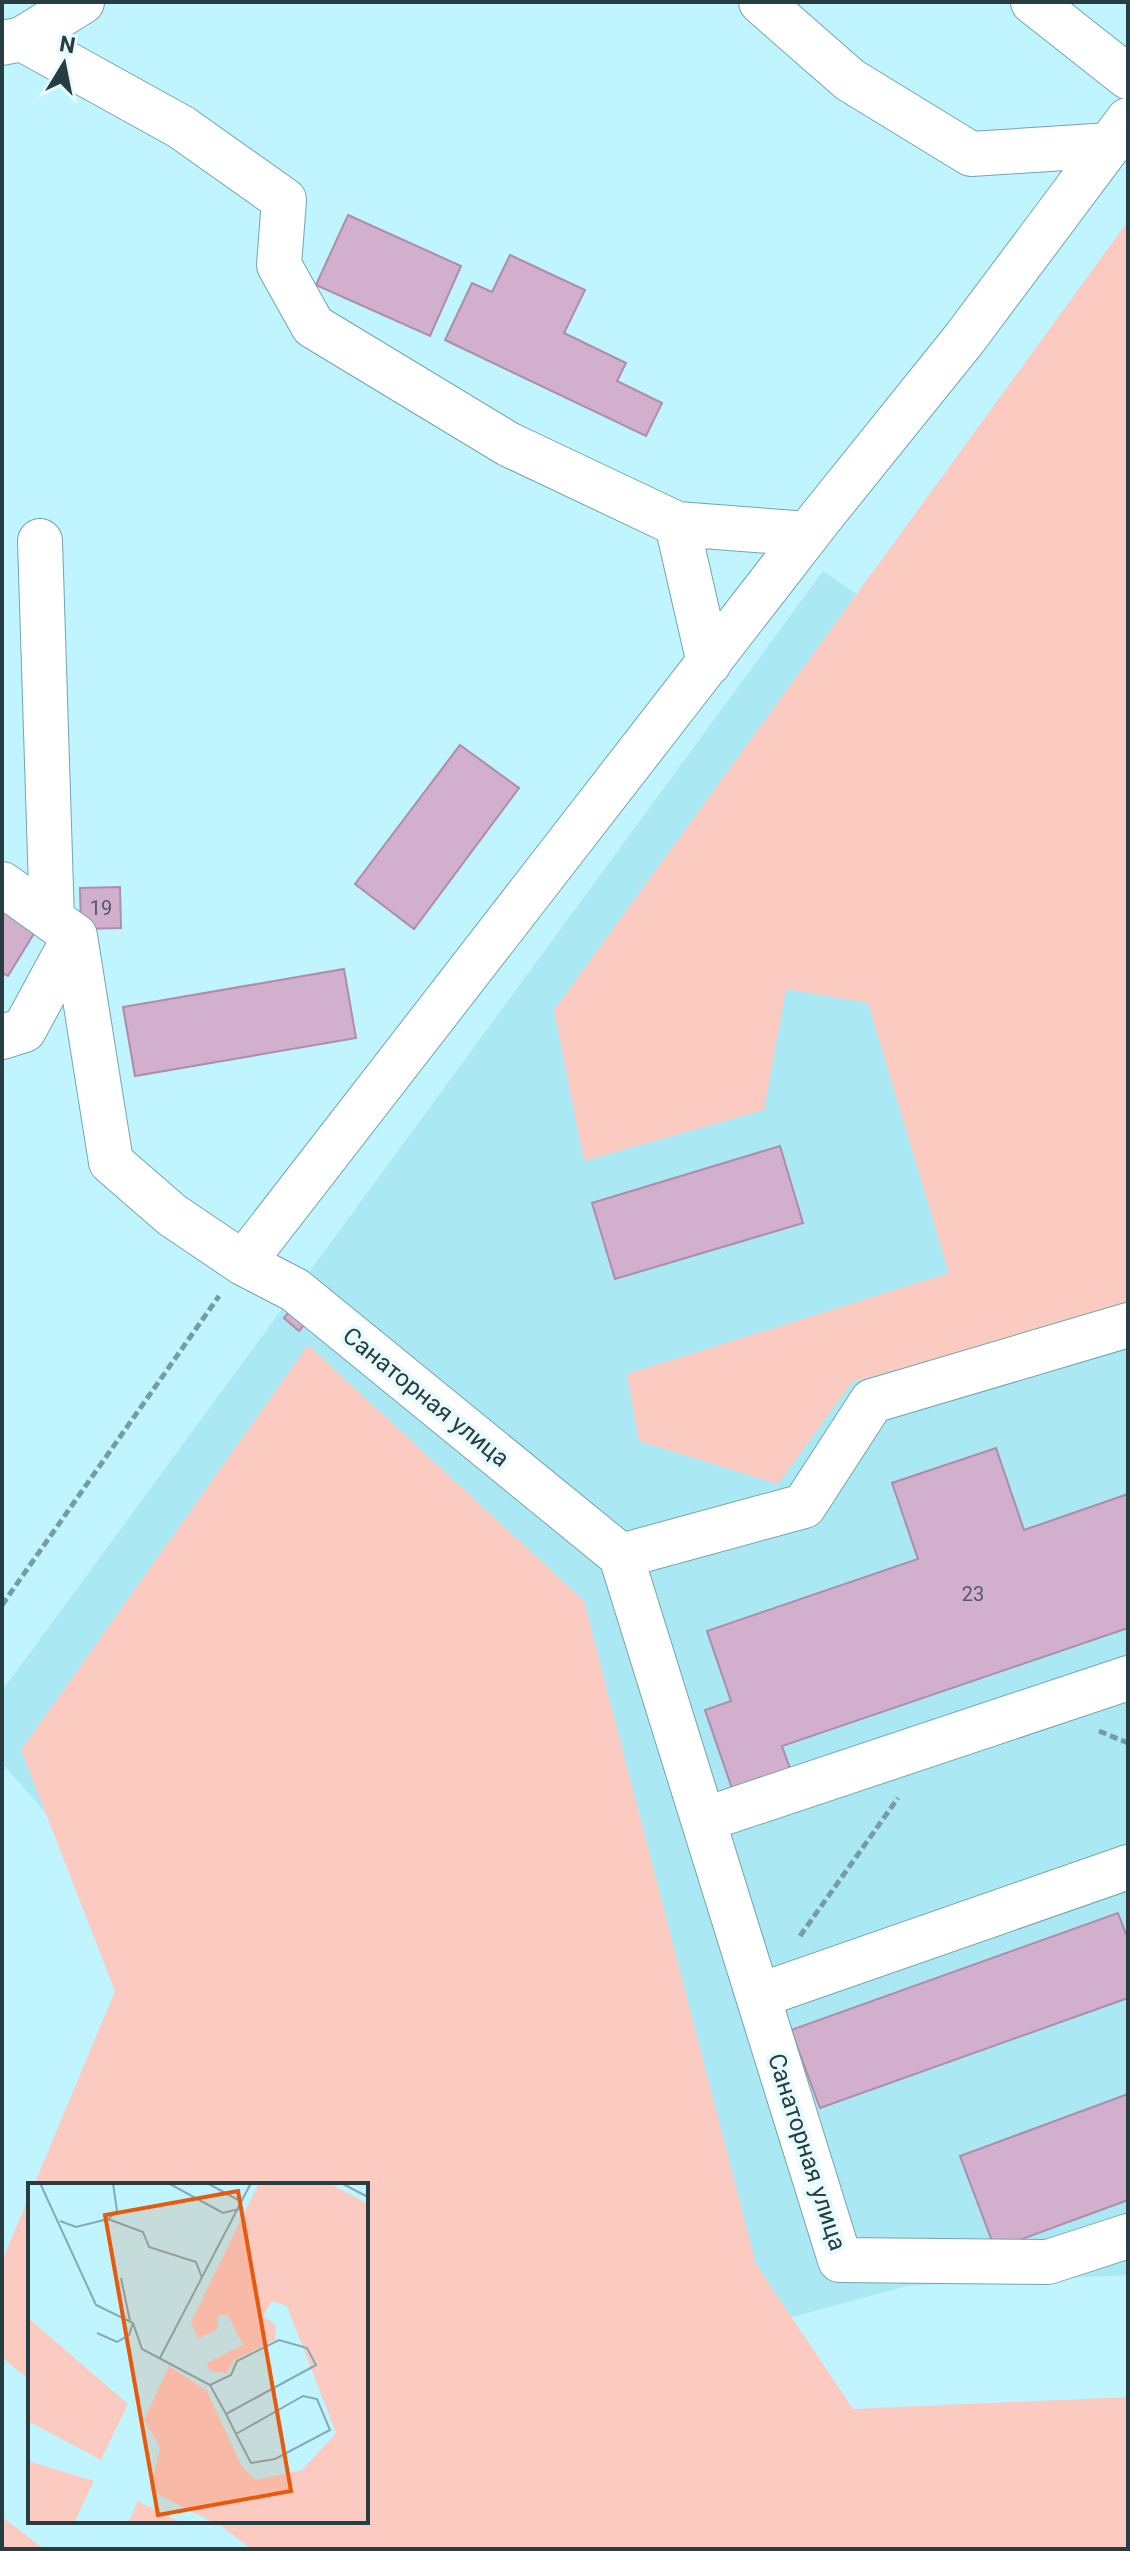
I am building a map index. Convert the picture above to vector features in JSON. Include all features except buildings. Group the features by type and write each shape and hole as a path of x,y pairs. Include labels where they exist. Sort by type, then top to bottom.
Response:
{"street":[{"path":"12,41 82,2"},
{"path":"761,2 850,80 971,154 1119,132"},
{"path":"1033,2 1128,77"},
{"path":"12,41 181,127 284,200 279,265 313,326 508,444 677,524 808,534"},
{"path":"243,1263 808,534 965,338 1119,132"},
{"path":"677,524 709,663"},
{"name":"Санаторная улица","path":"40,541 64,928 111,1162 172,1215 243,1263 295,1290 621,1556 840,2260 1048,2262 1128,2236"},
{"path":"2,884 64,928 24,1030 2,1037"},
{"path":"621,1556 804,1506 872,1401 1128,1325"},
{"path":"703,1820 1128,1678"},
{"path":"758,1996 1128,1867"}],"path":[{"path":"2,1605 243,1263"},
{"path":"794,1945 904,1790"}],"shaded area":[{"path":"1128,221 1128,1305 852,1382 778,1484 639,1441 627,1374 949,1273 868,1003 786,989 764,1110 584,1161 554,1010"},
{"path":"823,571 1128,779 1128,2275 907,2286 718,2337 180,1965 2,1763 2,1691"},
{"path":"308,1345 584,1601 756,2264 853,2409 1128,2397 1128,2549 251,2549 218,2523 368,2523 368,2183 35,2183 115,1991 21,1750"},
{"path":"28,2199 28,2378 2,2358 2,2261"},
{"path":"2,2517 44,2549 2,2549"}]}
